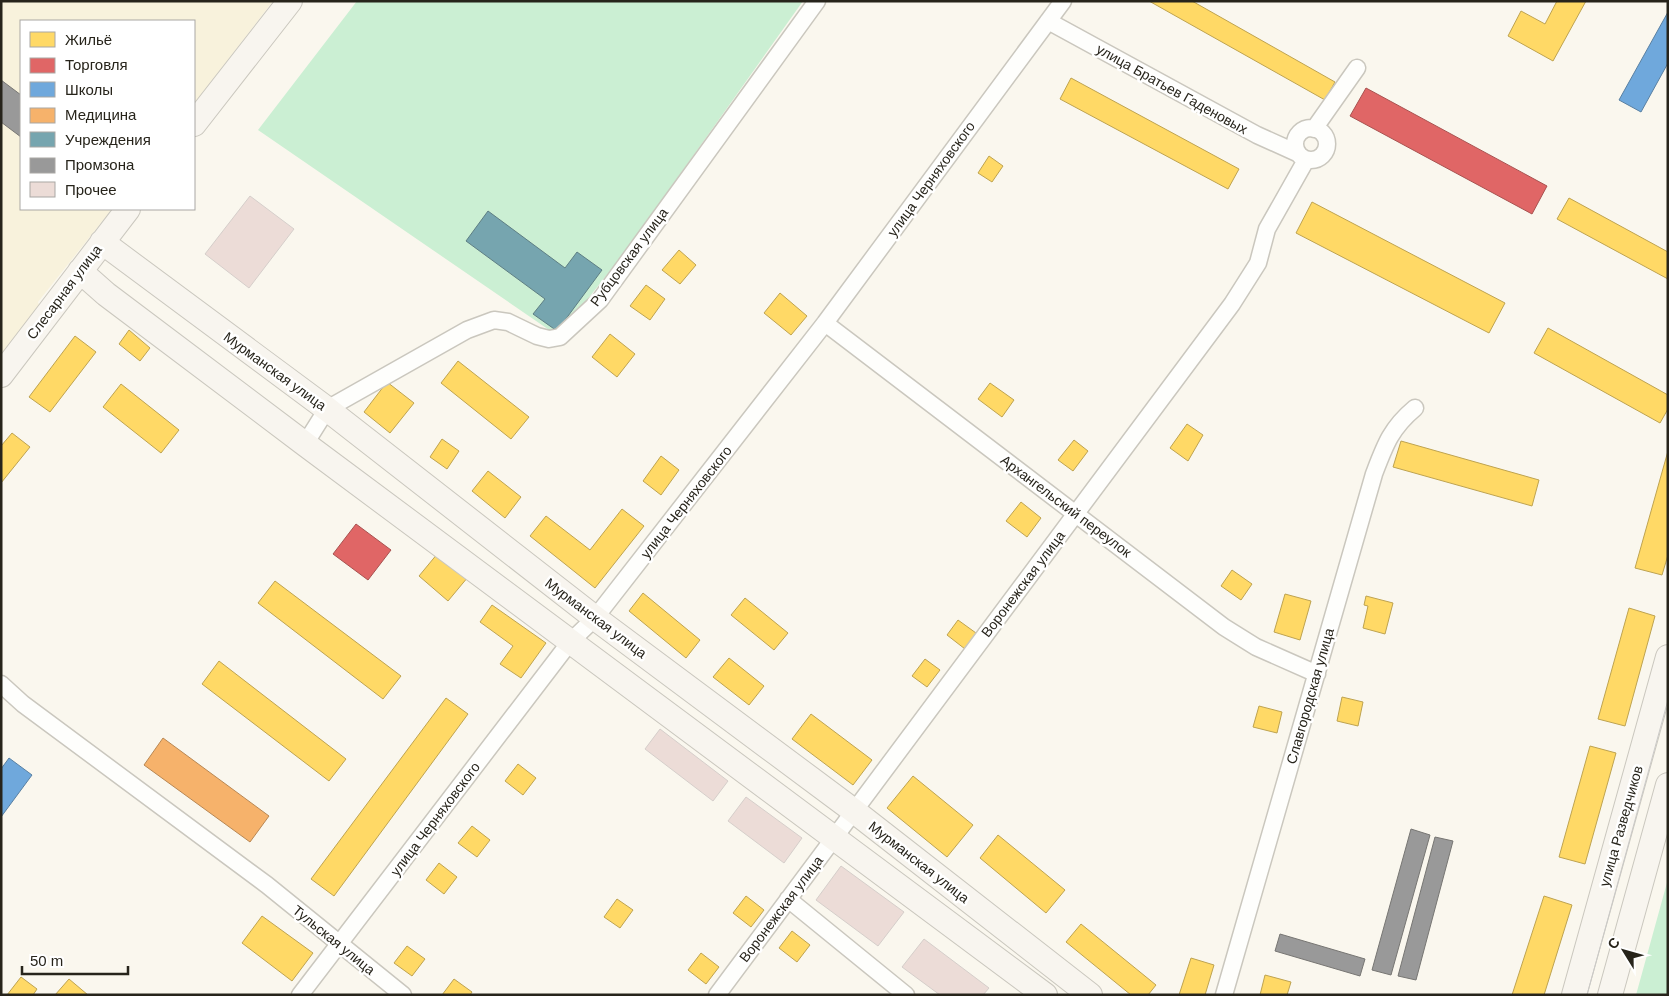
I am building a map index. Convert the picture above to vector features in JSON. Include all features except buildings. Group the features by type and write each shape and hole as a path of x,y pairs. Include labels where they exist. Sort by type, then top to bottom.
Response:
{"main road":[{"path":"195,123 290,1"},
{"name":"Слесарная улица","path":"1,375 127,210"},
{"name":"Мурманская улица","path":"102,242 327,410 595,618 854,811 1090,995"},
{"path":"80,271 106,294 304,444 1045,995"},
{"name":"улица Разведчиков","path":"1574,995 1668,657"},
{"path":"1610,995 1668,784"}],"street":[{"name":"Рубцовская улица","path":"304,444 327,410 467,330 494,320 508,322 537,336 549,339 560,338 600,300 817,1"},
{"name":"улица Черняховского","path":"300,995 570,642 595,618 825,323 1063,1"},
{"name":"улица Братьев Гаденовых","path":"1048,21 1301,157"},
{"name":"Воронежская улица","path":"717,995 1232,304 1258,263 1267,229 1301,157 1294,142 1300,132 1314,128 1357,68"},
{"path":"1301,157 1314,160 1322,156 1326,149 1326,140 1322,132 1314,128"},
{"name":"Архангельский переулок","path":"825,323 1224,627 1256,647 1316,674"},
{"name":"Славгородская улица","path":"1224,995 1374,474 1387,438 1400,420 1414,408"},
{"name":"Тульская улица","path":"1,684 23,704 267,885 338,945 403,995"},
{"path":"788,899 906,995"}],"shaded area":[{"path":"1,1 273,1 195,103 195,20 20,20 20,210 111,210 38,302 43,316 1,374"}],"green space":[{"path":"357,1 803,1 622,256 558,336 258,130"},
{"path":"1668,879 1668,995 1636,995"}],"tram line":[{"path":"1587,995 1668,700"}]}
